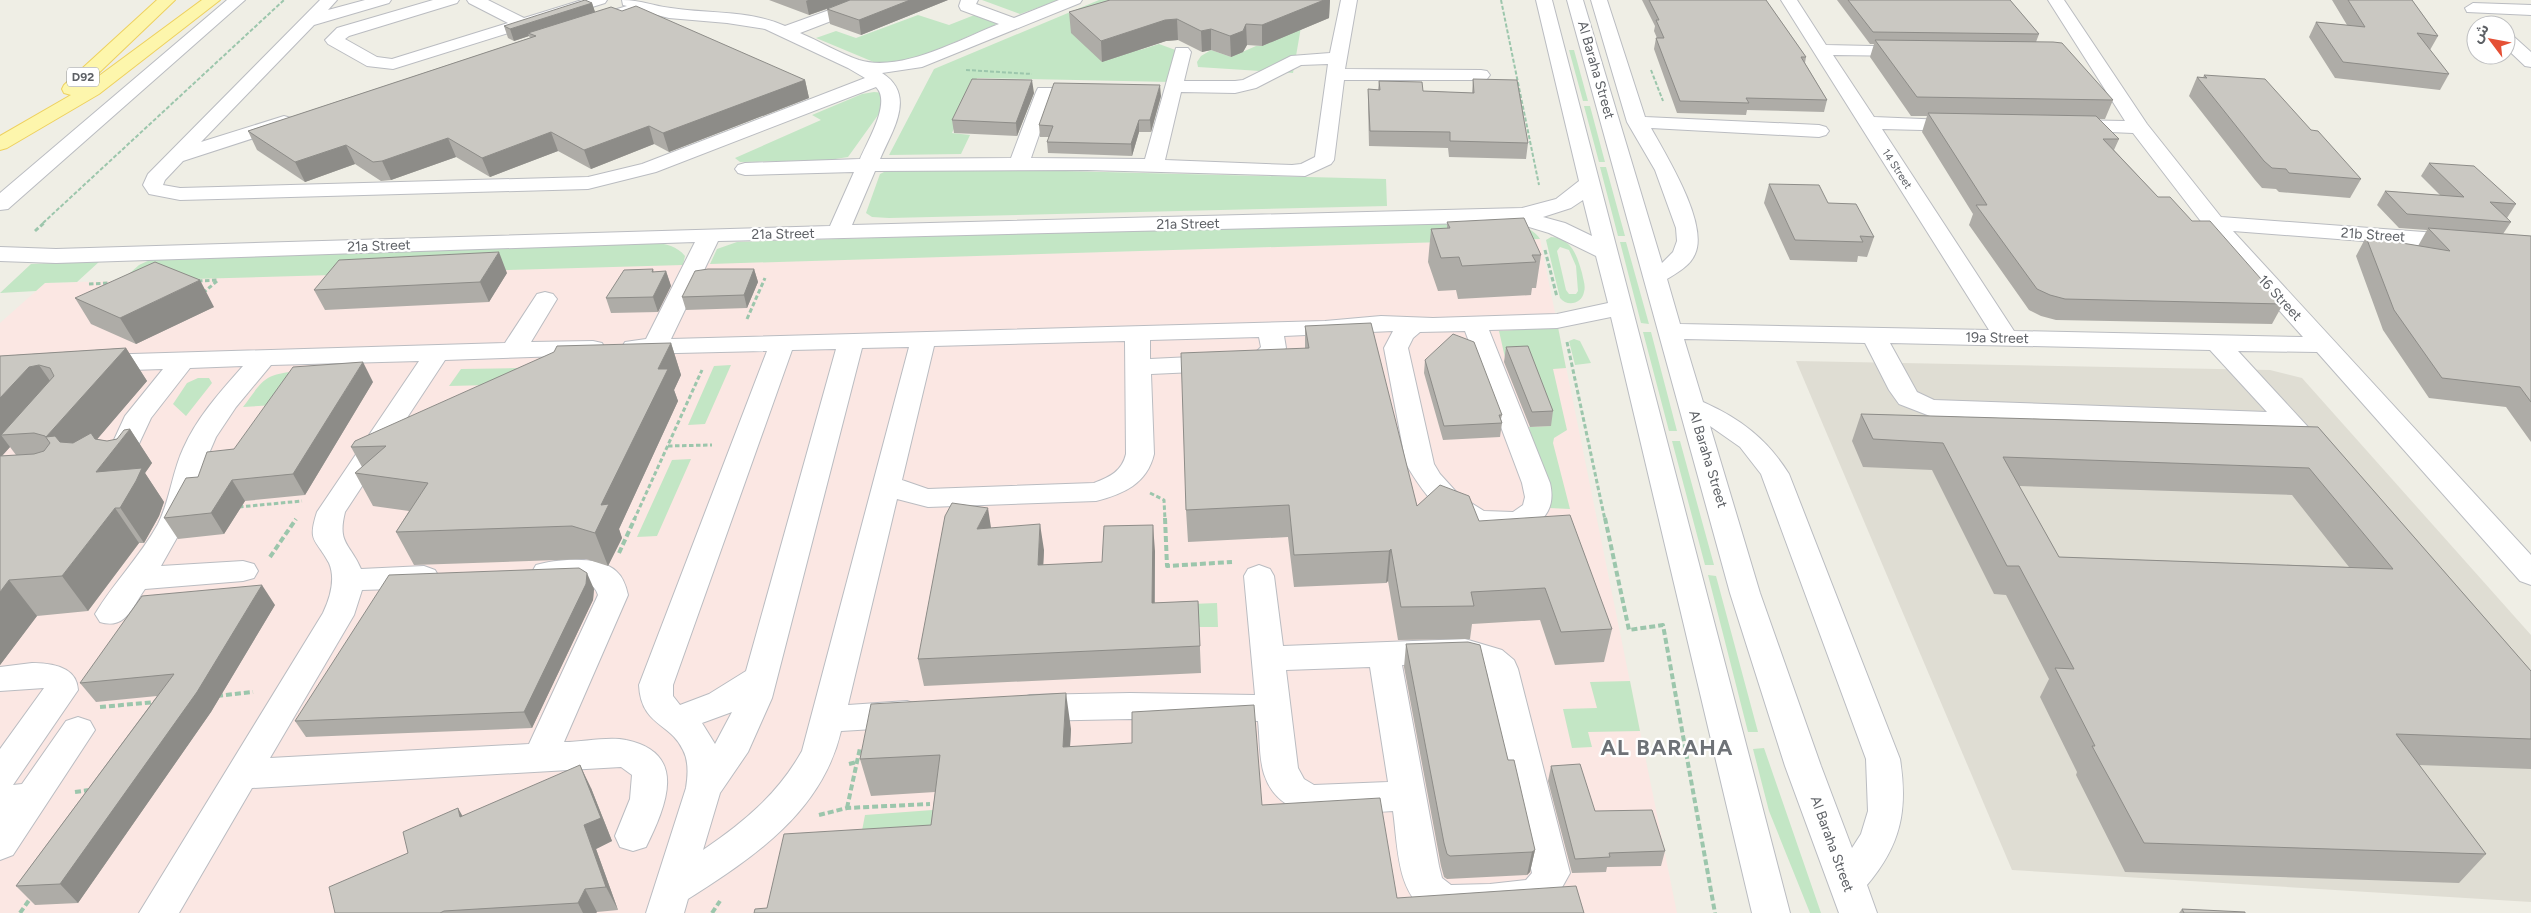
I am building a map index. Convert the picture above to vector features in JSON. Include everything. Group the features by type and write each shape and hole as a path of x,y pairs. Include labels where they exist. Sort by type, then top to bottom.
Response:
{"main road":[{"name":"D92","path":"0,155 167,0"},
{"path":"0,144 116,73 212,0"}],"street":[{"path":"0,204 237,0"},
{"path":"329,0 155,178 153,185 156,190 180,194 588,183 648,168 879,79"},
{"path":"308,21 383,0"},
{"path":"451,0 343,32 334,40 373,62 385,64 402,62 599,0"},
{"path":"475,0 523,24"},
{"path":"620,0 642,3 669,13 749,21 785,32 854,64 879,79 889,89 892,99 887,120 838,232"},
{"path":"785,32 872,0"},
{"path":"970,0 967,3 968,6 1016,24"},
{"path":"854,64 884,68 925,61 1074,0"},
{"path":"745,168 1019,162 1292,171 1316,166 1324,160 1326,154 1337,66 1349,0"},
{"path":"1544,0 1771,913"},
{"name":"Al Baraha Street","path":"1575,0 1771,674 1858,913"},
{"path":"1599,0 1637,122 1665,170 1687,228 1688,241 1684,254 1673,266 1656,276"},
{"name":"14 Street","path":"1789,0 2006,338"},
{"name":"16 Street","path":"2056,0 2082,53 2214,223 2531,574"},
{"path":"590,23 642,3"},
{"path":"702,16 742,3"},
{"path":"2468,4 2531,10"},
{"path":"2468,4 2480,15"},
{"path":"2516,48 2531,62"},
{"path":"1821,50 1927,51"},
{"path":"1154,165 1182,52"},
{"path":"1174,86 1235,87 1249,84 1297,60 1337,66 1481,76"},
{"path":"887,120 902,102 909,78 925,61"},
{"path":"1019,162 1045,92"},
{"path":"176,157 301,117"},
{"path":"1637,122 1819,131"},
{"path":"1868,123 1984,125"},
{"path":"2052,126 2139,127"},
{"path":"1542,217 1568,202 1588,183"},
{"name":"21a Street","path":"11,255 56,256 710,235 1511,216 1542,217 1606,252"},
{"name":"21b Street","path":"2214,223 2531,247"},
{"path":"654,347 710,235"},
{"name":"21a Street","path":"0,263 56,256"},
{"path":"513,351 545,299"},
{"path":"77,364 923,339 1148,325 1270,329 1343,319 1414,324 1474,324 1562,320 1620,308"},
{"path":"1343,319 1381,335 1396,348"},
{"path":"1414,324 1402,335 1396,348 1420,464 1432,484 1451,503 1475,518 1504,523 1517,521 1528,516 1536,508 1539,500 1536,483 1474,324"},
{"path":"887,484 913,495 946,498 1096,492 1113,487 1126,480 1139,463 1138,368 1148,325"},
{"path":"1138,368 1259,361 1267,358 1274,348 1270,329"},
{"name":"19a Street","path":"1671,330 2324,345"},
{"path":"1873,335 1908,398 1930,408 2289,421"},
{"path":"669,901 746,842 784,807 810,770 819,752 923,339"},
{"path":"704,788 740,735 756,698 851,341"},
{"path":"2216,342 2309,442"},
{"path":"669,901 704,788 706,771 697,742 659,706 655,696 656,685 782,343"},
{"path":"158,913 338,615 346,591 346,568 332,549 327,537 327,525 339,498 437,353"},
{"path":"111,614 136,579 178,512 188,487 197,449 204,434 264,358"},
{"path":"121,453 138,416 183,360"},
{"path":"1692,407 1720,419 1744,435 1763,454 1775,474 1883,759 1888,785 1886,811 1879,837 1866,860 1846,881"},
{"path":"136,579 243,571"},
{"path":"523,573 586,571 607,579 612,586 613,595 542,756"},
{"path":"347,580 455,576"},
{"path":"1258,576 1282,777 1294,793 1314,800 1408,796"},
{"path":"1268,659 1384,654 1476,652 1487,656 1502,669 1551,873 1546,885 1537,894 1523,898 1458,902 1446,901 1434,895 1426,887 1422,877 1384,654"},
{"path":"0,679 46,675 56,677 61,682 61,690 0,776"},
{"path":"675,720 721,703 761,678"},
{"path":"1002,709 1130,706 1274,708"},
{"path":"828,719 939,712"},
{"path":"0,844 16,799 78,730"},
{"path":"242,774 611,752 635,756 649,768 651,787 633,836"}],"path":[{"path":"11,255 41,238 26,239 284,0"},
{"path":"1501,0 1562,320 1629,630 1663,625 1714,913"},
{"path":"925,61 933,68 1035,74"},
{"path":"607,579 668,446 765,278"},
{"path":"198,281 218,280 200,294"},
{"path":"89,284 119,283"},
{"path":"668,446 745,444"},
{"path":"1126,480 1164,500 1167,566 1257,561 1258,576"},
{"path":"238,507 339,498"},
{"path":"215,696 294,689"},
{"path":"46,712 166,701"},
{"path":"847,808 868,716"},
{"path":"812,818 847,808 930,804"},
{"path":"20,913 38,890"},
{"path":"712,913 725,893"}],"shaded area":[{"path":"1540,239 1677,913 0,913 0,323 45,283"},
{"path":"1796,361 2270,370 2302,378 2531,635 2531,902 2012,870"}],"green space":[{"path":"982,0 1059,0 1020,14"},
{"path":"1099,0 1131,0 1132,50 1140,50 1159,44 1181,52 1171,82 977,78 952,133 970,135 961,154 889,155 934,69"},
{"path":"1304,10 1293,73 1198,67 1197,62 1201,56 1211,50 1231,57 1256,46 1262,46"},
{"path":"977,14 994,20 997,24 904,64 876,63 816,38 836,31 856,38 918,15 949,25"},
{"path":"1569,50 1574,50 1588,101 1583,101"},
{"path":"885,93 886,104 848,157 829,160 740,162 735,158 821,120 812,115 862,94"},
{"path":"1584,106 1590,106 1605,162 1599,162"},
{"path":"1600,167 1606,167 1625,236 1618,236"},
{"path":"892,168 1386,179 1387,206 889,218 872,217 866,213 880,174"},
{"path":"1482,220 1522,226 1535,233 1540,239 710,264 717,249 737,242"},
{"path":"1551,237 1558,238 1569,244 1576,254 1585,287 1583,296 1577,302 1566,303 1560,298 1546,240","holes":["1560,247 1569,250 1576,266 1578,291 1576,294 1569,294 1566,290 1557,251"]},
{"path":"654,242 678,250 685,256 683,265 121,281 139,265 152,259"},
{"path":"1620,242 1626,242 1649,324 1641,323"},
{"path":"100,261 77,282 45,283 36,291 0,293 31,264"},
{"path":"1558,327 1566,368 1553,369 1567,430 1554,438 1553,443 1570,509 1549,508 1529,427 1550,426 1506,362 1499,331"},
{"path":"1643,332 1651,332 1677,431 1669,431"},
{"path":"1574,339 1580,341 1591,363 1575,365 1569,341"},
{"path":"731,365 705,424 688,425 714,366"},
{"path":"576,367 566,383 449,386 461,369"},
{"path":"300,371 275,405 243,407 261,384 271,376"},
{"path":"198,378 209,378 212,383 186,416 173,404 187,383"},
{"path":"1672,441 1680,441 1714,565 1705,565"},
{"path":"691,459 657,536 637,537 672,460"},
{"path":"1708,575 1716,576 1758,732 1748,732"},
{"path":"1217,603 1218,627 1200,627 1165,605"},
{"path":"1630,681 1640,731 1588,732 1592,747 1572,748 1563,709 1597,708 1590,682"},
{"path":"1764,748 1821,913 1810,913 1769,811 1753,749"},
{"path":"946,809 933,913 855,867 865,815"}],"building":[{"path":"585,0 592,3 510,29 504,26"},
{"path":"850,0 910,0 859,20 827,9"},
{"path":"1110,0 1324,0 1262,25 1246,24 1243,31 1230,36 1211,29 1201,31 1177,19 1165,20 1101,41 1069,12"},
{"path":"1649,0 1766,0 1806,57 1801,57 1827,100 1746,98 1749,103 1680,101 1656,38 1664,38 1656,20 1659,20"},
{"path":"1848,0 2010,0 2039,34 1873,32"},
{"path":"2348,0 2412,0 2438,36 2417,33 2449,74 2343,62 2316,22 2365,27"},
{"path":"636,6 805,80 663,133 649,126 584,150 551,132 482,158 448,138 382,161 373,162 346,145 295,162 248,131 536,36 528,33 611,7 622,11"},
{"path":"1875,40 2062,43 2113,100 1917,97"},
{"path":"2204,75 2265,79 2311,130 2318,131 2361,179 2289,173 2286,169 2272,168 2264,161 2197,77 2207,78"},
{"path":"972,79 1032,80 1016,123 952,120"},
{"path":"1473,79 1517,80 1528,143 1450,141 1450,132 1370,131 1368,89 1380,90 1379,81 1422,82 1423,91 1474,93"},
{"path":"1054,83 1160,85 1150,120 1139,120 1131,144 1047,142 1053,126 1039,125"},
{"path":"1928,113 2096,116 2119,139 2103,139 2158,197 2170,197 2192,221 2210,221 2283,304 2065,299 2037,289 1976,205 1987,205"},
{"path":"2429,163 2474,166 2516,204 2490,202 2511,222 2407,214 2385,191 2464,197"},
{"path":"1769,184 1819,185 1828,203 1856,204 1874,237 1860,236 1863,242 1795,240"},
{"path":"1524,218 1541,255 1532,255 1536,262 1462,266 1459,257 1441,258 1431,229 1450,228 1447,222"},
{"path":"2428,228 2531,236 2531,402 2520,387 2442,378 2394,310 2366,237 2450,251"},
{"path":"499,252 480,282 314,290 339,260"},
{"path":"155,262 200,280 120,318 75,298"},
{"path":"653,269 652,272 666,271 653,297 606,298 624,270"},
{"path":"708,269 754,269 744,295 682,297 695,271"},
{"path":"1371,323 1417,506 1440,485 1469,496 1479,521 1570,515 1612,629 1561,632 1545,588 1471,592 1474,606 1401,607 1391,549 1389,551 1294,555 1289,505 1186,510 1181,353 1309,348 1305,326"},
{"path":"1453,334 1474,342 1502,415 1499,415 1502,423 1444,426 1425,360"},
{"path":"671,343 658,369 668,369 601,505 609,504 595,533 572,526 396,532 428,483 355,473 386,446 351,447 355,441 554,352 557,346"},
{"path":"1528,346 1553,411 1532,412 1506,347"},
{"path":"126,348 46,437 55,436 60,442 73,443 91,433 95,439 107,441 117,439 124,430 130,429 96,472 142,468 136,481 120,508 115,508 62,576 9,580 0,592 0,456 34,454 44,451 50,443 45,436 34,433 1,435 54,376 50,368 39,365 29,367 0,398 0,356"},
{"path":"363,362 293,474 232,480 211,513 164,518 186,478 198,477 207,452 234,449 293,367"},
{"path":"1861,414 2318,427 2531,671 2531,739 2396,734 2486,854 2144,843 2092,746 2095,746 2055,668 2074,669 2019,566 2007,566 1943,443 1873,439","holes":["2003,457 2309,468 2393,569 2059,557"]},
{"path":"952,503 988,508 977,529 1040,524 1038,565 1102,562 1104,526 1153,525 1152,603 1198,601 1200,646 918,659 945,516"},
{"path":"579,568 587,573 586,584 524,712 295,721 389,575"},
{"path":"262,585 197,692 60,884 16,886 174,674 80,683 142,596"},
{"path":"1468,642 1480,645 1508,760 1514,760 1535,850 1532,852 1450,856 1447,854 1406,644"},
{"path":"1066,693 1063,747 1132,743 1132,712 1254,705 1262,805 1380,798 1397,898 1576,886 1584,913 754,913 755,909 767,908 784,834 931,825 940,755 860,759 871,704"},
{"path":"1580,764 1595,811 1652,810 1665,851 1609,853 1610,857 1575,859 1551,766"},
{"path":"580,765 601,818 584,825 606,887 585,889 578,903 444,911 440,913 335,913 329,887 408,853 403,832 458,808 460,817"},
{"path":"2182,909 2245,912 2245,913 2184,913"}],"district":[{"name":"AL BARAHA","path":"1667,747"}]}
